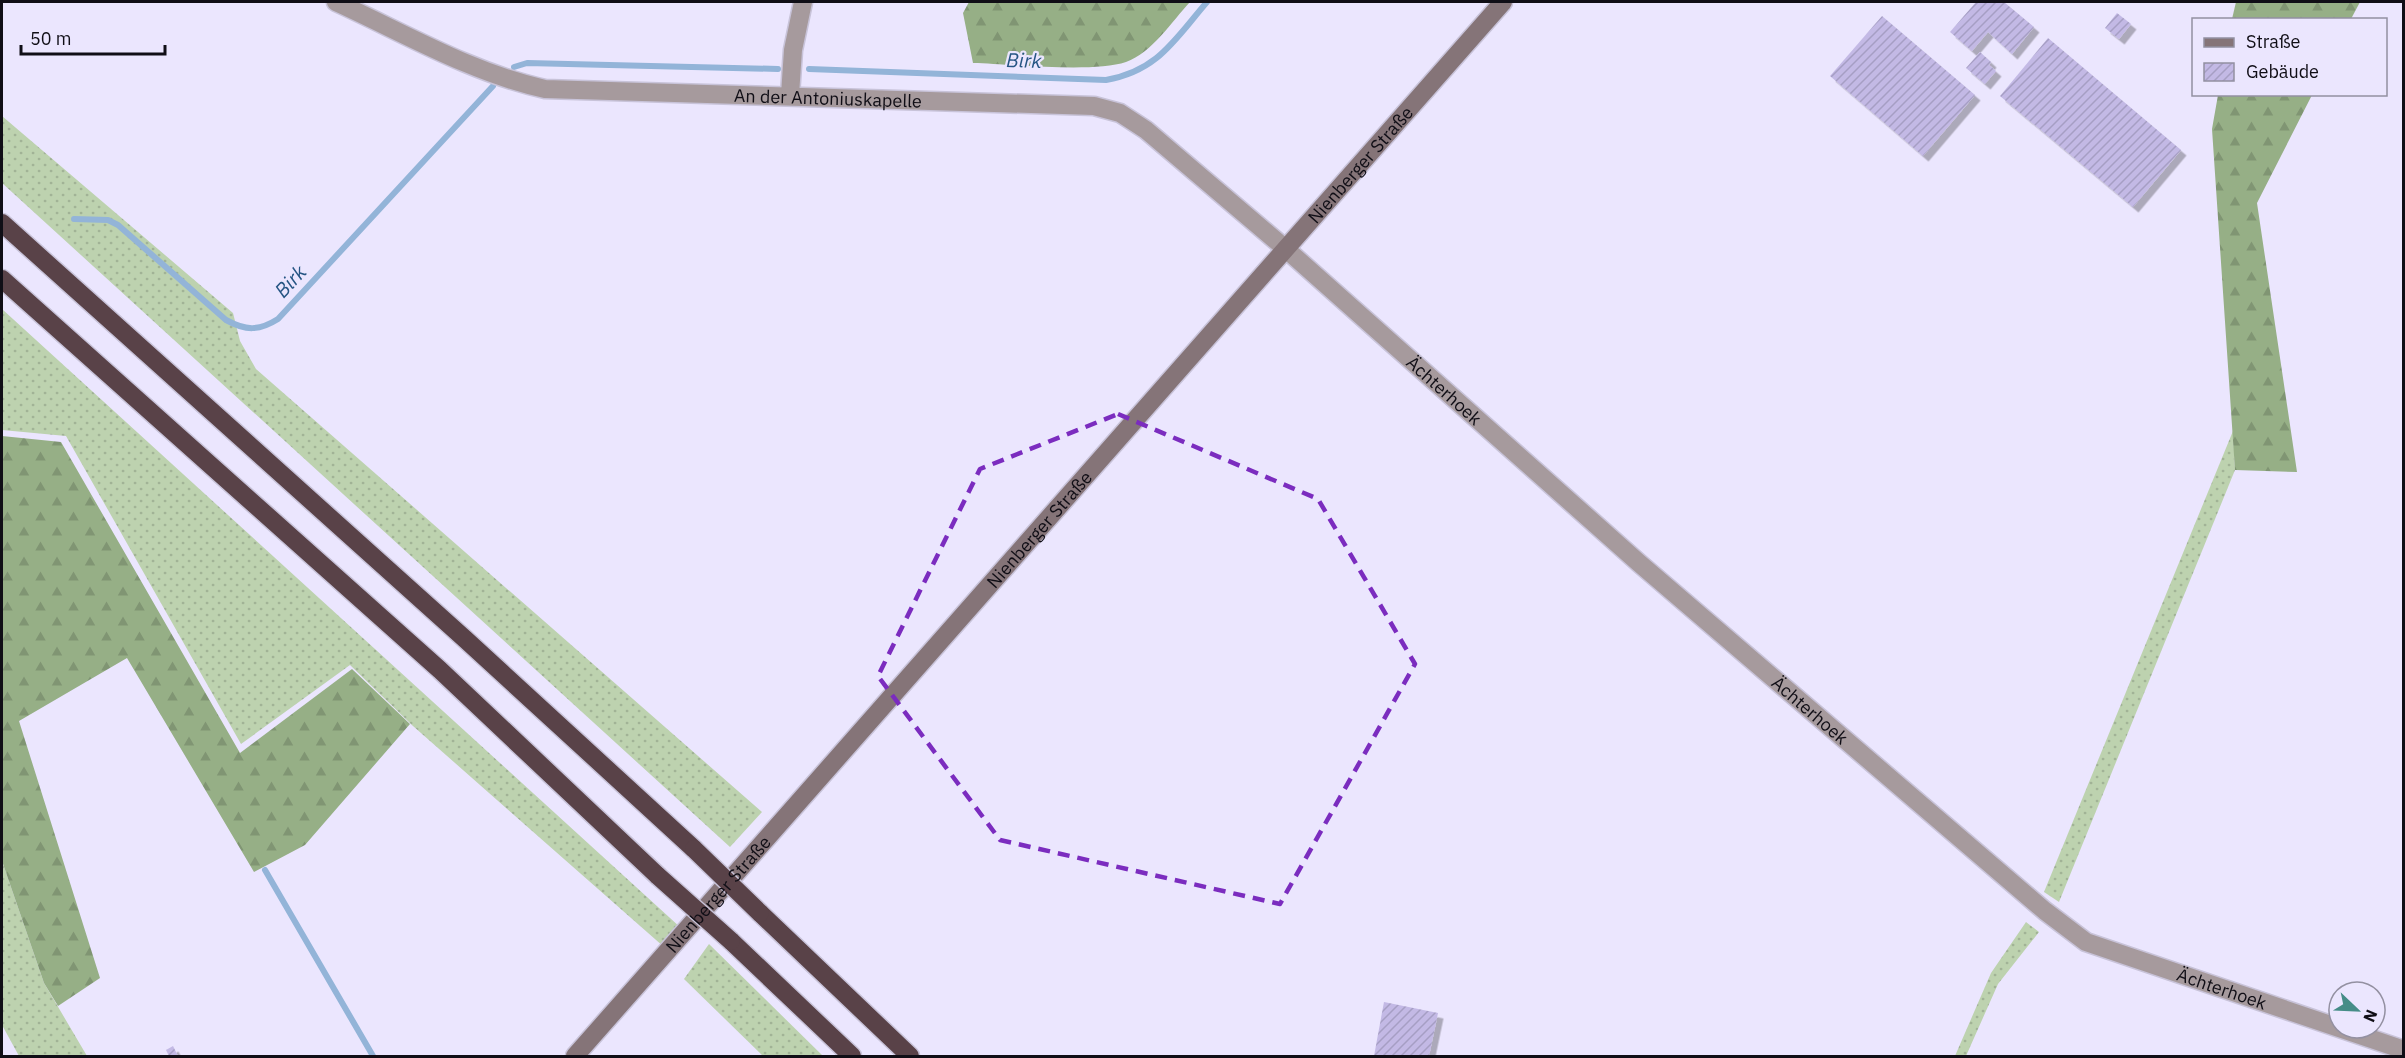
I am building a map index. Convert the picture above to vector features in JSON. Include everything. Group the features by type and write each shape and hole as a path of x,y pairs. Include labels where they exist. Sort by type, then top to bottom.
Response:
{"highway":[{"path":"2,224 465,639 694,849 910,1056"},
{"path":"2,279 440,670 852,1056"}],"street":[{"name":"An der Antoniuskapelle","path":"336,2 476,67 516,83 545,89 790,90 1094,106 1120,113 1146,130 1287,250"},
{"path":"790,90 793,50 803,2"},
{"name":"Nienberger Straße","path":"575,1056 1503,2"},
{"name":"Ächterhoek","path":"1287,250 1640,563 2045,910 2086,942 2403,1050"}],"highlighted area":[{"path":"1118,414 1318,499 1415,664 1280,904 1000,840 878,676 980,469"}],"green space":[{"path":"969,2 1190,2 1161,36 1135,58 1126,62 1094,67 1051,67 973,63 963,13"},
{"path":"2236,2 2360,2 2352,18 2232,18"},
{"path":"2218,96 2311,96 2257,203 2297,472 2235,470 2212,129"},
{"path":"2,116 233,313 240,341 256,369 762,812 730,847 2,183"},
{"path":"2,309 681,928 664,947 413,726 350,665 241,744 66,436 2,430"},
{"path":"2233,431 2235,470 2059,902 2044,892"},
{"path":"2,436 61,442 240,753 352,669 410,724 305,845 254,872 127,658 19,721 100,978 58,1006 44,983 2,861"},
{"path":"2,861 44,983 87,1056 19,1056 2,1025"},
{"path":"2026,922 2039,932 1998,984 1966,1056 1955,1056 1991,973"},
{"path":"709,944 823,1056 763,1056 684,979"}],"building":[{"path":"1976,2 2004,2 2034,27 2012,54 1988,32 1972,51 1950,32"},
{"path":"2117,13 2131,24 2119,39 2105,28"},
{"path":"1882,16 1975,95 1923,156 1830,76"},
{"path":"2048,38 2181,150 2133,207 2000,96"},
{"path":"1980,52 1991,62 1989,65 1996,71 1985,84 1966,68"},
{"path":"1384,1002 1438,1013 1429,1056 1374,1056"},
{"path":"173,1046 178,1056 169,1056 166,1050"}],"waterway":[{"name":"Birk","path":"809,69 1106,80 1124,76 1139,69 1164,52 1207,2"},
{"name":"Birk","path":"514,67 527,63 778,69"},
{"name":"Birk","path":"74,219 108,220 118,225 226,320 246,328 265,326 278,319 493,86"},
{"path":"265,870 373,1056"}]}
